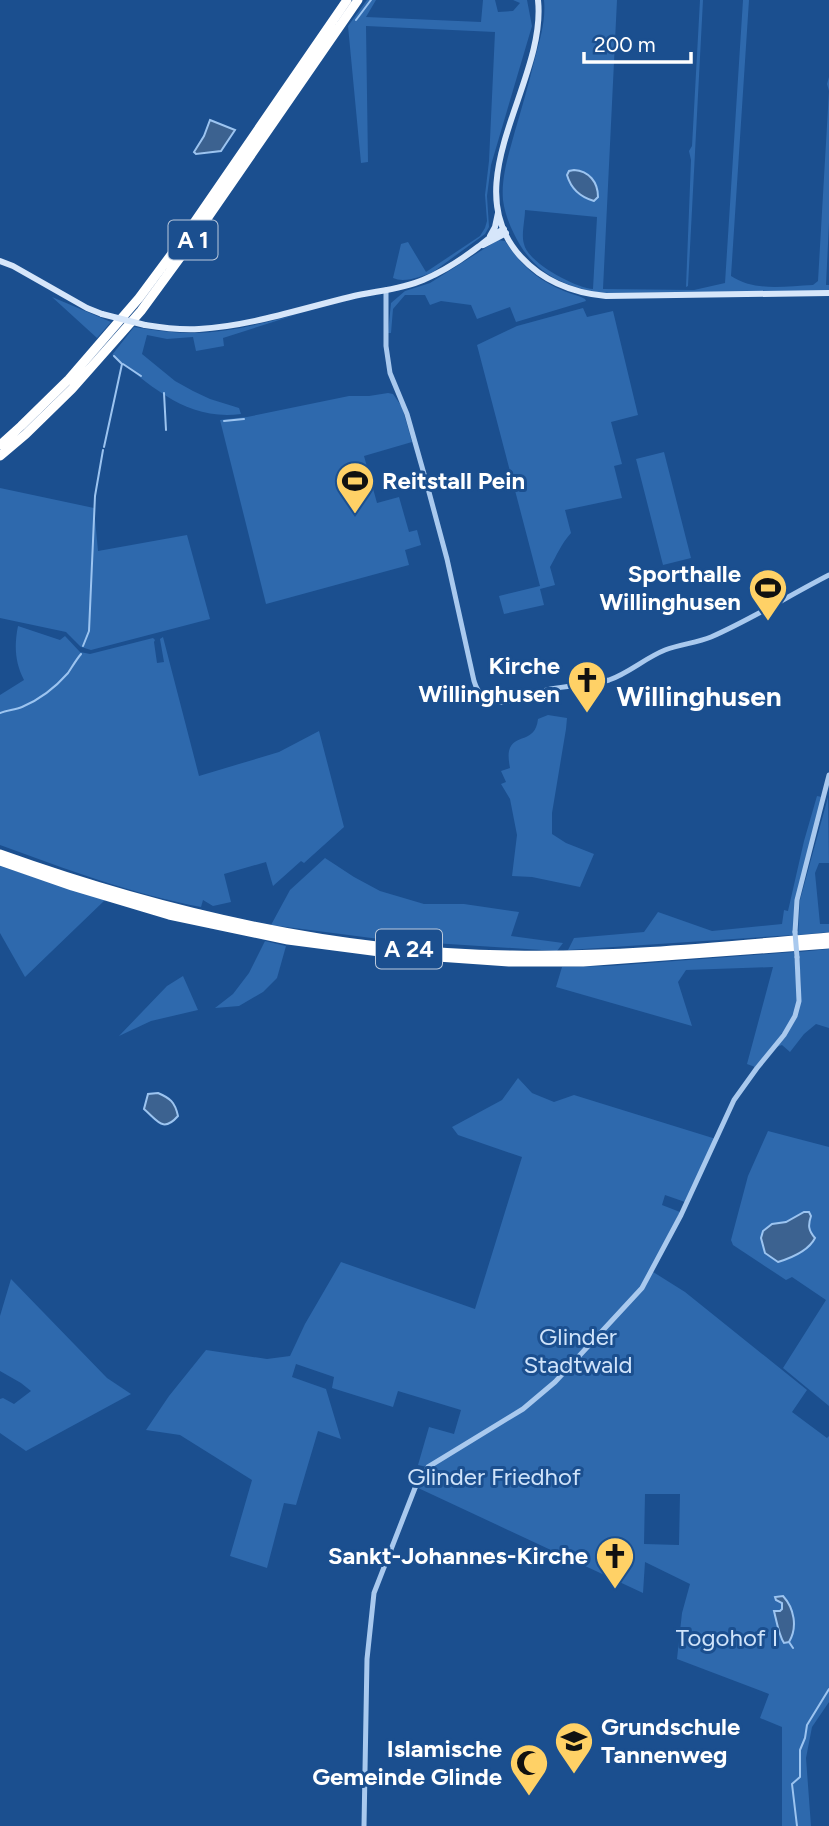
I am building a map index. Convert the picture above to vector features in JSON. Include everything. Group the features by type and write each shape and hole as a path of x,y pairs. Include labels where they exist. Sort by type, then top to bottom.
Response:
{"highway":[{"name":"A 1","path":"0,445 69,379 139,298 182,240 346,0"},
{"name":"A 1","path":"0,457 72,389 141,311 358,0"},
{"name":"A 24","path":"0,854 171,908 289,934 396,948 510,955 579,955 829,937"},
{"name":"A 24","path":"0,861 110,898 182,918 288,940 395,954 509,962 583,962 829,944"}],"main road":[{"path":"538,0 539,22 535,41 498,168 496,188 503,233 528,264 544,277 565,288 593,295 829,293"},
{"path":"478,247 495,227 498,211"},
{"path":"488,237 503,233"},
{"path":"0,261 102,314 145,325 197,329 227,326 412,284 436,274 503,233"}],"street":[{"path":"386,290 386,346 390,373 407,414 425,474 474,681 477,691 483,697 491,702 512,702 554,688 606,681 665,650 704,640 829,575"},
{"path":"364,1826 367,1659 374,1593 415,1488 428,1467 523,1409 555,1382 647,1280 684,1209 734,1100 784,1035 795,1016 799,1001 795,932 797,901 829,775"}],"green space":[{"path":"367,0 376,0 366,17 481,22 483,0 495,0 498,12 513,11 520,3 513,0 527,0 532,26 491,165 487,196 489,227 485,234 433,272 407,280 393,278 401,244 408,242 426,272 480,236 485,228 495,32 366,26 368,162 361,163 348,26"},
{"path":"544,0 617,0 603,289 694,290 725,283 743,0 749,0 731,276 750,284 770,287 813,285 818,281 829,91 826,285 829,285 829,291 605,293 568,284 536,265 520,245 507,218 503,191 508,156 541,37","holes":["525,210 597,217 593,289 576,284 543,266 527,251 524,244"]},
{"path":"700,0 703,0 686,287 691,160 689,151 692,146"},
{"path":"498,240 505,241 538,277 586,301 516,322 510,307 477,319 471,305 441,301 430,305 425,295 405,295 393,309 391,333 388,333 391,303 405,291 430,283"},
{"path":"52,297 111,322 97,338"},
{"path":"583,308 587,317 613,311 638,415 611,422 622,464 614,466 622,498 565,510 571,533 550,567 555,585 540,589 544,605 504,614 499,596 540,586 477,345 517,326"},
{"path":"298,314 223,338 224,346 196,351 193,337 167,339 147,335 142,354 175,381 210,399 239,408 241,414 221,415 187,407 156,389 112,355 134,327 184,333 213,332"},
{"path":"393,394 402,407 412,442 364,456 377,503 399,497 409,532 417,530 421,545 405,550 409,565 266,604 220,420 349,396"},
{"path":"664,452 691,558 663,565 636,459"},
{"path":"0,488 94,508 98,551 187,535 210,619 91,650 81,647 66,632 0,618"},
{"path":"18,626 60,640 65,636 80,652 90,654 153,638 157,663 164,662 160,639 163,637 199,776 279,752 319,731 344,827 304,863 301,861 273,886 266,862 224,874 231,902 213,906 203,900 201,907 124,888 0,845 0,695 24,680 16,654"},
{"path":"548,715 567,718 552,813 552,834 566,843 594,854 580,887 532,877 512,876 517,835 510,799 501,784 506,782 501,771 510,768 509,753 512,745 529,736 538,719"},
{"path":"817,796 822,797 809,845 793,935 568,950 574,938 644,932 658,912 712,931 782,924 784,910 788,911"},
{"path":"828,797 829,863 819,863 815,873 820,924 829,924 829,932 798,935 800,900"},
{"path":"325,858 380,891 424,904 464,904 519,912 511,936 563,943 557,951 387,940 271,925 290,890"},
{"path":"0,866 105,900 25,977 0,933"},
{"path":"265,941 286,946 277,978 263,992 239,1006 215,1008 233,994 249,973"},
{"path":"829,949 829,1028 816,1024 790,1052 782,1045 774,1048 792,1024 800,1003 799,952"},
{"path":"794,952 798,991 795,1011 781,1037 755,1067 747,1064 773,967 686,970 678,982 692,1026 556,987 562,967"},
{"path":"183,976 198,1010 151,1021 119,1036 167,986"},
{"name":"Glinder Stadtwald","path":"518,1078 532,1093 554,1102 574,1095 716,1139 685,1202 665,1195 662,1205 680,1212 650,1270 685,1292 807,1390 792,1412 827,1438 829,1436 829,1702 812,1727 806,1758 811,1826 782,1826 782,1727 760,1718 769,1694 677,1659 682,1613 690,1584 645,1562 643,1593 416,1487 427,1467 418,1465 429,1427 454,1434 461,1410 398,1391 393,1407 332,1388 334,1377 296,1364 292,1377 326,1389 341,1439 318,1431 296,1505 284,1503 267,1568 230,1556 252,1480 180,1435 146,1430 206,1350 267,1359 290,1356 341,1262 475,1309 522,1157 458,1135 452,1127 502,1100","holes":["645,1494 680,1494 679,1545 644,1544"]},
{"path":"768,1131 829,1147 829,1406 783,1368 826,1300 792,1277 786,1280 733,1245 731,1240 748,1176","holes":["804,1212 811,1216 808,1224 813,1243 789,1259 778,1262 772,1224 786,1222"]},
{"path":"11,1279 107,1378 131,1394 26,1451 0,1433 0,1399 14,1404 31,1391 0,1371 0,1316"}],"shaded area":[{"path":"210,120 235,130 221,151 196,154 194,152"},
{"path":"574,170 588,175 594,182 598,197 594,201 580,195 571,184 567,175"},
{"path":"158,1093 171,1101 177,1111 178,1116 168,1124 157,1121 144,1109 148,1094"},
{"path":"809,1212 811,1216 809,1227 815,1238 809,1246 778,1262 765,1253 761,1238 763,1231 772,1224 786,1222"},
{"path":"783,1596 792,1612 794,1624 789,1642 784,1643 774,1611 782,1609 782,1603 775,1597"}],"waterway":[{"path":"356,20 371,0"},
{"path":"104,447 122,364 114,356"},
{"path":"123,364 141,376"},
{"path":"164,393 166,430"},
{"path":"224,421 244,419"},
{"path":"83,646 89,631 95,496 103,450"},
{"path":"0,713 22,707 47,693 68,673 81,654"},
{"path":"789,1642 793,1648"},
{"path":"797,1826 792,1784 800,1777 800,1750 807,1725 829,1689"}],"place":[{"name":"Reitstall Pein","path":"355,515"},
{"name":"Sporthalle Willinghusen","path":"768,622"},
{"name":"Kirche Willinghusen","path":"587,714"},
{"name":"Sankt-Johannes-Kirche","path":"615,1590"},
{"name":"Grundschule Tannenweg","path":"574,1775"},
{"name":"Islamische Gemeinde Glinde","path":"529,1797"}],"district":[{"name":"Willinghusen","path":"699,696"}],"park label":[{"name":"Glinder Friedhof","path":"494,1477"},
{"name":"Togohof I","path":"727,1638"}]}
